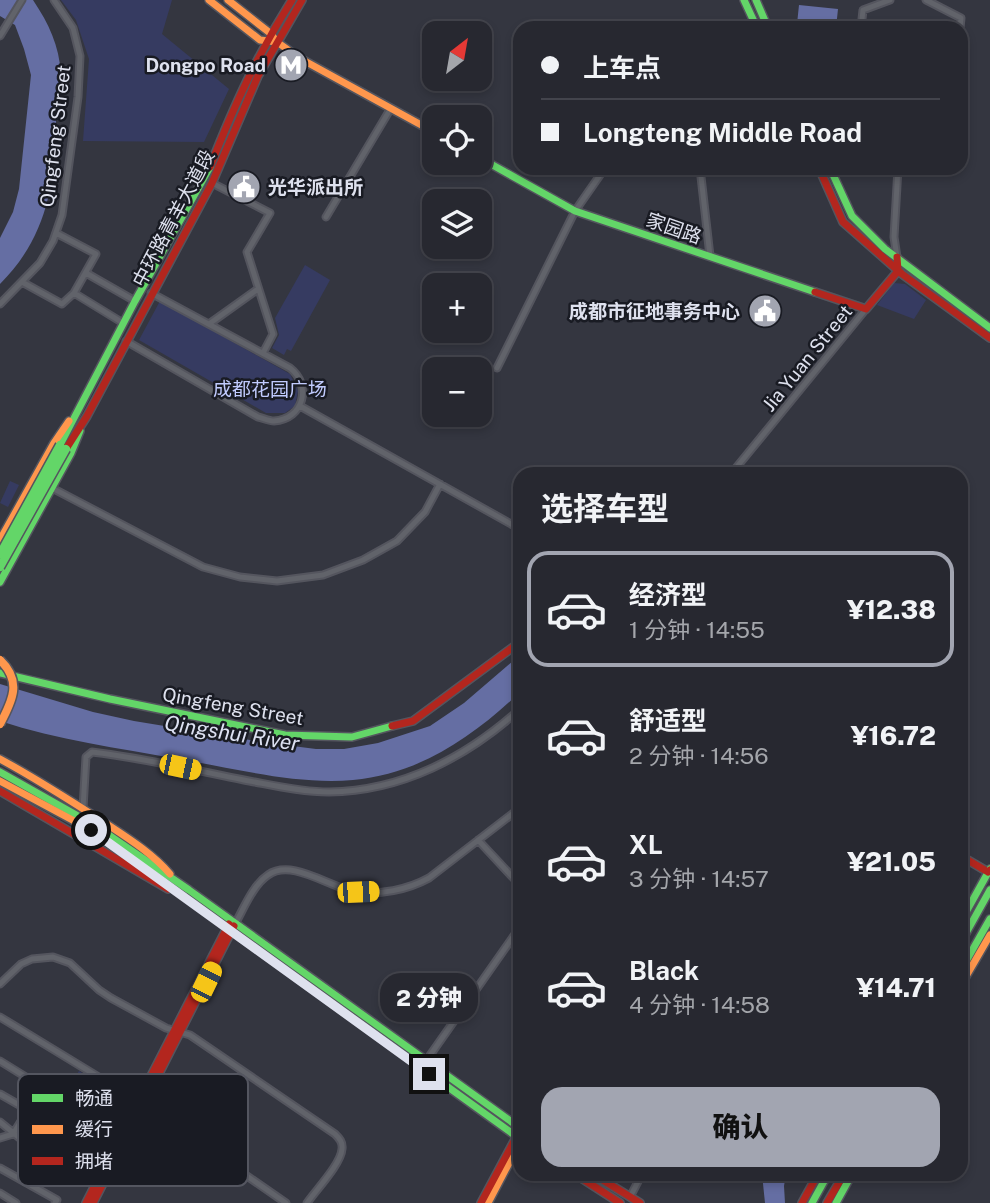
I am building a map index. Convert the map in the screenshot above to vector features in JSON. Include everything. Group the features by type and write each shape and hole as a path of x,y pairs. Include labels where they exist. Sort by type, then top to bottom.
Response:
{"main road":[{"path":"209,0 238,25 265,42 277,43"},
{"path":"228,0 271,33 277,43 301,59 422,125"},
{"name":"中环路青羊大道段","path":"63,447 77,409 209,169 237,100 265,42 292,0"},
{"name":"中环路青羊大道段","path":"63,447 87,416 212,183 258,76 302,0"},
{"path":"744,0 754,21"},
{"path":"756,0 765,21"},
{"name":"家园路","path":"492,165 575,211 866,309"},
{"path":"822,175 843,222 898,271 990,338"},
{"path":"833,175 852,216 897,257 990,328"},
{"path":"897,257 898,271"},
{"name":"Jia Yuan Street","path":"866,309 898,271"},
{"path":"0,540 54,443 77,409"},
{"path":"0,582 71,453 87,416"},
{"path":"0,554 63,447"},
{"path":"0,567 63,447"},
{"name":"Qingfeng Street","path":"0,673 285,735 352,737 413,721 513,647"},
{"path":"0,660 6,665 15,683 12,700 0,724"},
{"path":"0,758 83,808 156,858 186,893"},
{"path":"0,772 92,827 513,1131"},
{"path":"0,781 92,827"},
{"path":"0,791 30,806 141,876 186,893"},
{"path":"968,860 989,870 968,908"},
{"path":"968,929 990,890"},
{"path":"968,958 990,919"},
{"path":"156,1074 231,927"},
{"path":"231,927 426,1061 513,1130"},
{"path":"968,975 988,945 990,935"},
{"path":"481,1203 513,1146"},
{"path":"488,1203 513,1148"},
{"path":"586,1181 620,1203"},
{"path":"604,1181 640,1203"},
{"path":"802,1203 814,1181"},
{"path":"812,1203 824,1181"},
{"path":"827,1203 840,1181"},
{"path":"836,1203 848,1181"},
{"path":"86,1203 94,1186"},
{"path":"93,1203 101,1186"}],"street":[{"path":"2,34 22,0"},
{"name":"Qingfeng Street","path":"0,304 40,263 57,233 62,215 78,97 80,56 73,28 54,0"},
{"path":"862,21 863,10 890,0"},
{"path":"926,0 961,18 961,21"},
{"path":"326,217 391,108"},
{"path":"497,368 575,211 600,175"},
{"path":"701,175 709,256"},
{"path":"897,257 894,236 898,175"},
{"path":"212,183 270,213 247,252 273,334 263,353"},
{"path":"22,282 62,304 74,293 96,254 57,233"},
{"path":"86,273 135,301"},
{"path":"209,324 258,289"},
{"path":"74,293 123,323"},
{"path":"126,341 258,417 273,421 290,416 300,406 304,390 297,373 151,293"},
{"path":"45,307 51,298"},
{"name":"Jia Yuan Street","path":"737,467 866,309"},
{"path":"300,406 513,525"},
{"path":"52,488 203,567 240,577 277,581 323,575 363,560 397,541 425,512 440,484"},
{"path":"83,808 86,757 92,752 277,786 326,792 351,791 379,786 436,768 478,743 513,715"},
{"path":"231,927 255,889 268,875 280,869 291,869 358,892 414,886 429,878 513,813"},
{"path":"478,840 513,878"},
{"path":"426,1061 513,937"},
{"path":"0,984 21,964 32,959 53,957 70,963 103,993 190,1035 247,1074"},
{"path":"0,1017 95,1074"},
{"path":"0,1061 21,1074"},
{"path":"248,1075 339,1137 342,1149 340,1156 307,1203"},
{"path":"0,1094 18,1104"},
{"path":"0,1122 18,1138"},
{"path":"0,1139 13,1134 18,1126"},
{"path":"0,1168 18,1178"},
{"path":"248,1177 286,1203"},
{"path":"630,1197 638,1181"},
{"path":"32,1186 57,1200 55,1203"},
{"path":"0,1193 16,1203"}],"green space":[{"path":"61,0 172,0 162,34 229,89 204,142 83,141 89,59 76,20"},
{"path":"305,265 330,280 291,351 287,349 284,355 272,348 279,335 275,318"},
{"path":"894,283 905,284 926,300 914,319 877,305"},
{"name":"成都花园广场","path":"160,301 290,374 298,391 295,406 285,413 266,413 139,340"},
{"path":"10,481 19,485 8,507 0,503"}],"shaded area":[{"path":"0,0 33,0 52,35 61,74 45,210 30,245 0,284 0,238 13,212 19,189 31,75 15,25 0,16"},
{"path":"799,5 838,9 837,21 797,21"},
{"path":"513,661 513,698 464,738 444,751 400,770 353,780 331,781 265,775 88,743 0,721 0,684 93,712 134,721 316,749 344,749 378,743 430,726 464,703"},
{"path":"763,1181 785,1181 785,1203 765,1203"}],"traffic: fast":[{"path":"744,0 754,21"},
{"path":"756,0 765,21"},
{"path":"492,165 575,211 815,292"},
{"path":"60,445 135,301 210,167"},
{"path":"833,175 852,216 885,249 990,328"},
{"path":"0,582 71,453 80,431"},
{"path":"0,554 60,445"},
{"path":"0,567 66,449"},
{"path":"0,673 285,735 352,737 392,726"},
{"path":"0,772 94,825 513,1123"},
{"path":"968,908 990,869"},
{"path":"968,929 990,890"},
{"path":"968,958 990,919"},
{"path":"333,1004 513,1134"},
{"path":"812,1203 824,1181"},
{"path":"836,1203 848,1181"}],"traffic: slow":[{"path":"209,0 260,40 277,42"},
{"path":"228,0 301,59 422,125"},
{"path":"0,540 69,421"},
{"path":"0,660 11,675 13,683 12,699 0,724"},
{"path":"0,759 129,839 170,874"},
{"path":"0,781 91,830 333,1004"},
{"path":"968,973 990,935"},
{"path":"488,1203 513,1155"}],"traffic: jam":[{"path":"210,167 247,81 292,0"},
{"path":"66,449 87,416 212,183 258,76 302,0"},
{"path":"822,175 843,222 902,274 990,338"},
{"path":"815,292 866,309 898,271 897,257"},
{"path":"392,726 413,721 513,647"},
{"path":"0,791 168,889"},
{"path":"968,860 988,872"},
{"path":"152,1074 229,924"},
{"path":"159,1074 234,926"},
{"path":"481,1203 513,1143"},
{"path":"586,1181 620,1203"},
{"path":"604,1181 640,1203"},
{"path":"802,1203 814,1181"},
{"path":"827,1203 840,1181"},
{"path":"86,1203 95,1186"},
{"path":"93,1203 102,1186"}],"place":[{"name":"Dongpo Road","path":"291,65"},
{"name":"光华派出所","path":"244,187"},
{"name":"成都市征地事务中心","path":"765,311"}],"route":[{"path":"91,830 429,1074"}],"water label":[{"name":"Qingshui River","path":"232,733"}]}
